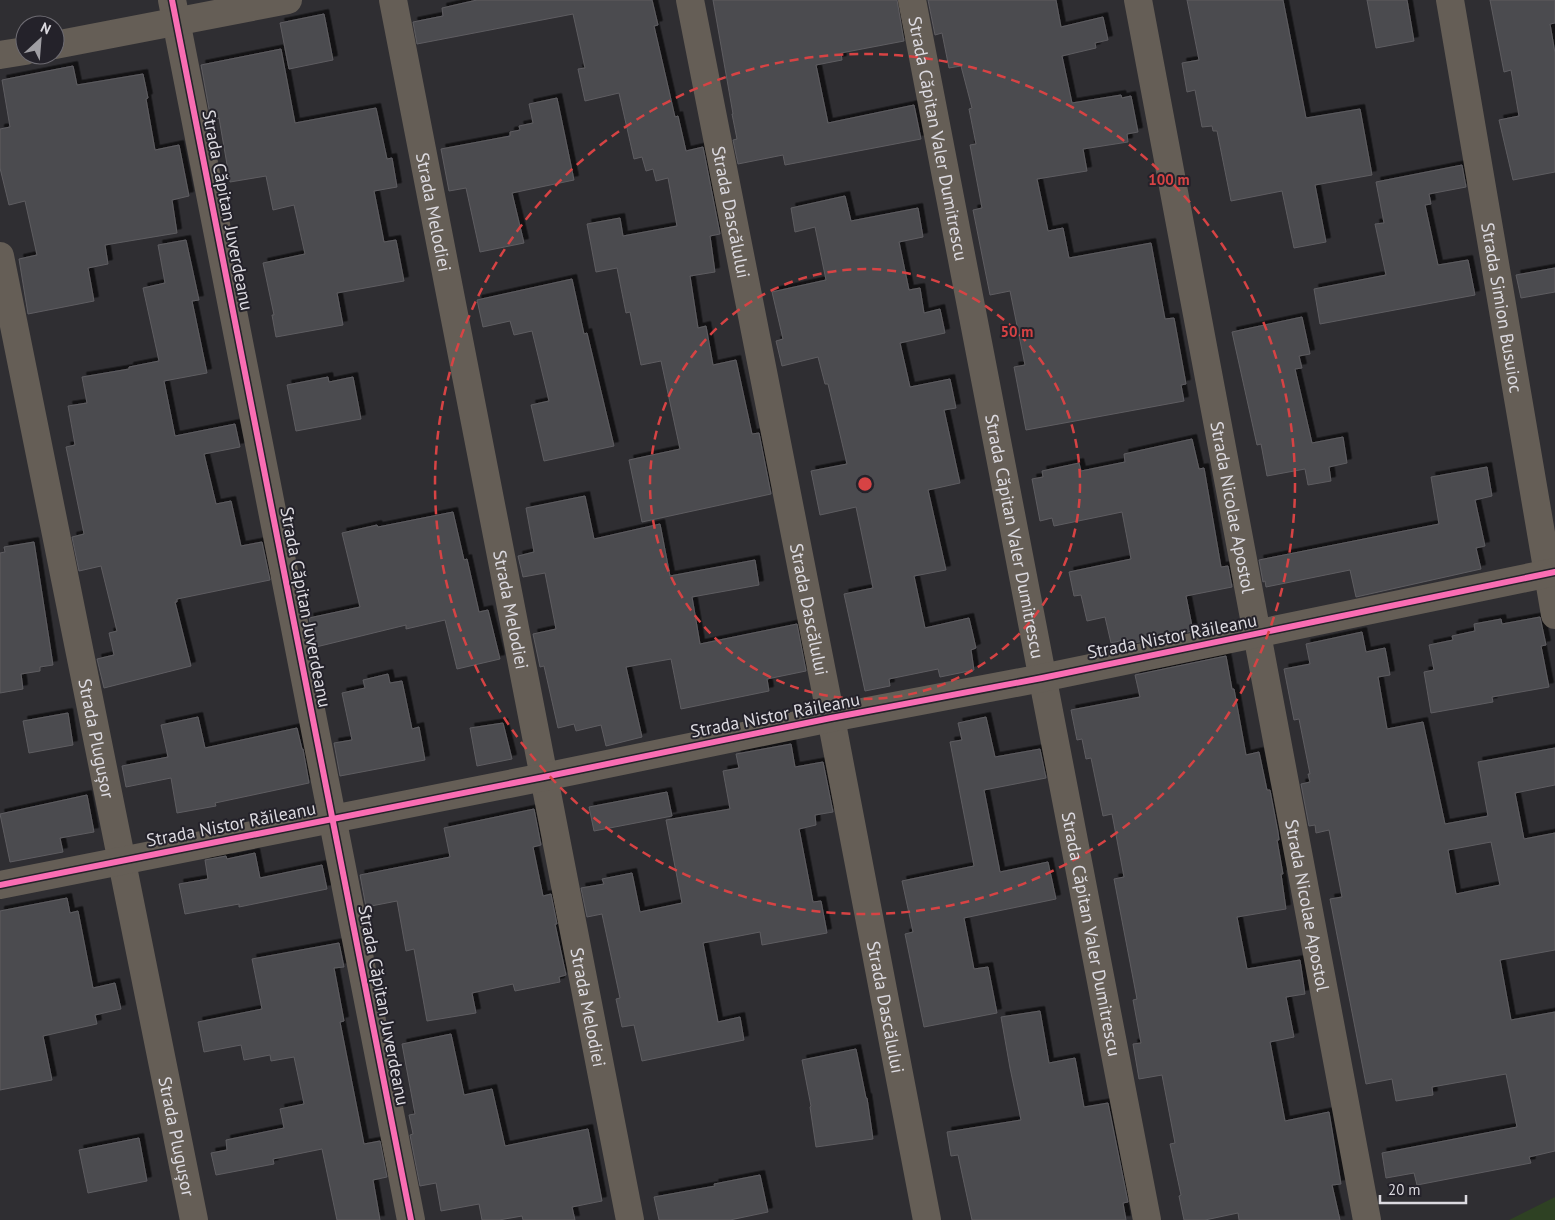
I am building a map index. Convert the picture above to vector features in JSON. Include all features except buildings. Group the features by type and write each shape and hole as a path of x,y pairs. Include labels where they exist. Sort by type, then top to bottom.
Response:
{"street":[{"path":"65,42 174,11 288,0"},
{"name":"Strada Melodiei","path":"393,0 630,1220"},
{"name":"Strada Dascălului","path":"690,0 927,1220"},
{"name":"Strada Căpitan Valer Dumitrescu","path":"912,0 1147,1220"},
{"name":"Strada Nicolae Apostol","path":"1138,0 1367,1220"},
{"name":"Strada Simion Busuioc","path":"1450,0 1552,573 1555,615"},
{"name":"Strada Căpitan Juverdeanu","path":"174,11 411,1220"},
{"path":"0,56 15,53"},
{"name":"Strada Plugușor","path":"0,256 194,1220"},
{"name":"Strada Nistor Răileanu","path":"0,885 831,718 1042,678 1552,573"}],"green space":[{"path":"1555,1197 1555,1220 1509,1220"}],"cycle path":[{"path":"172,0 411,1220"},
{"path":"0,885 831,718 1042,678 1555,572"}]}
